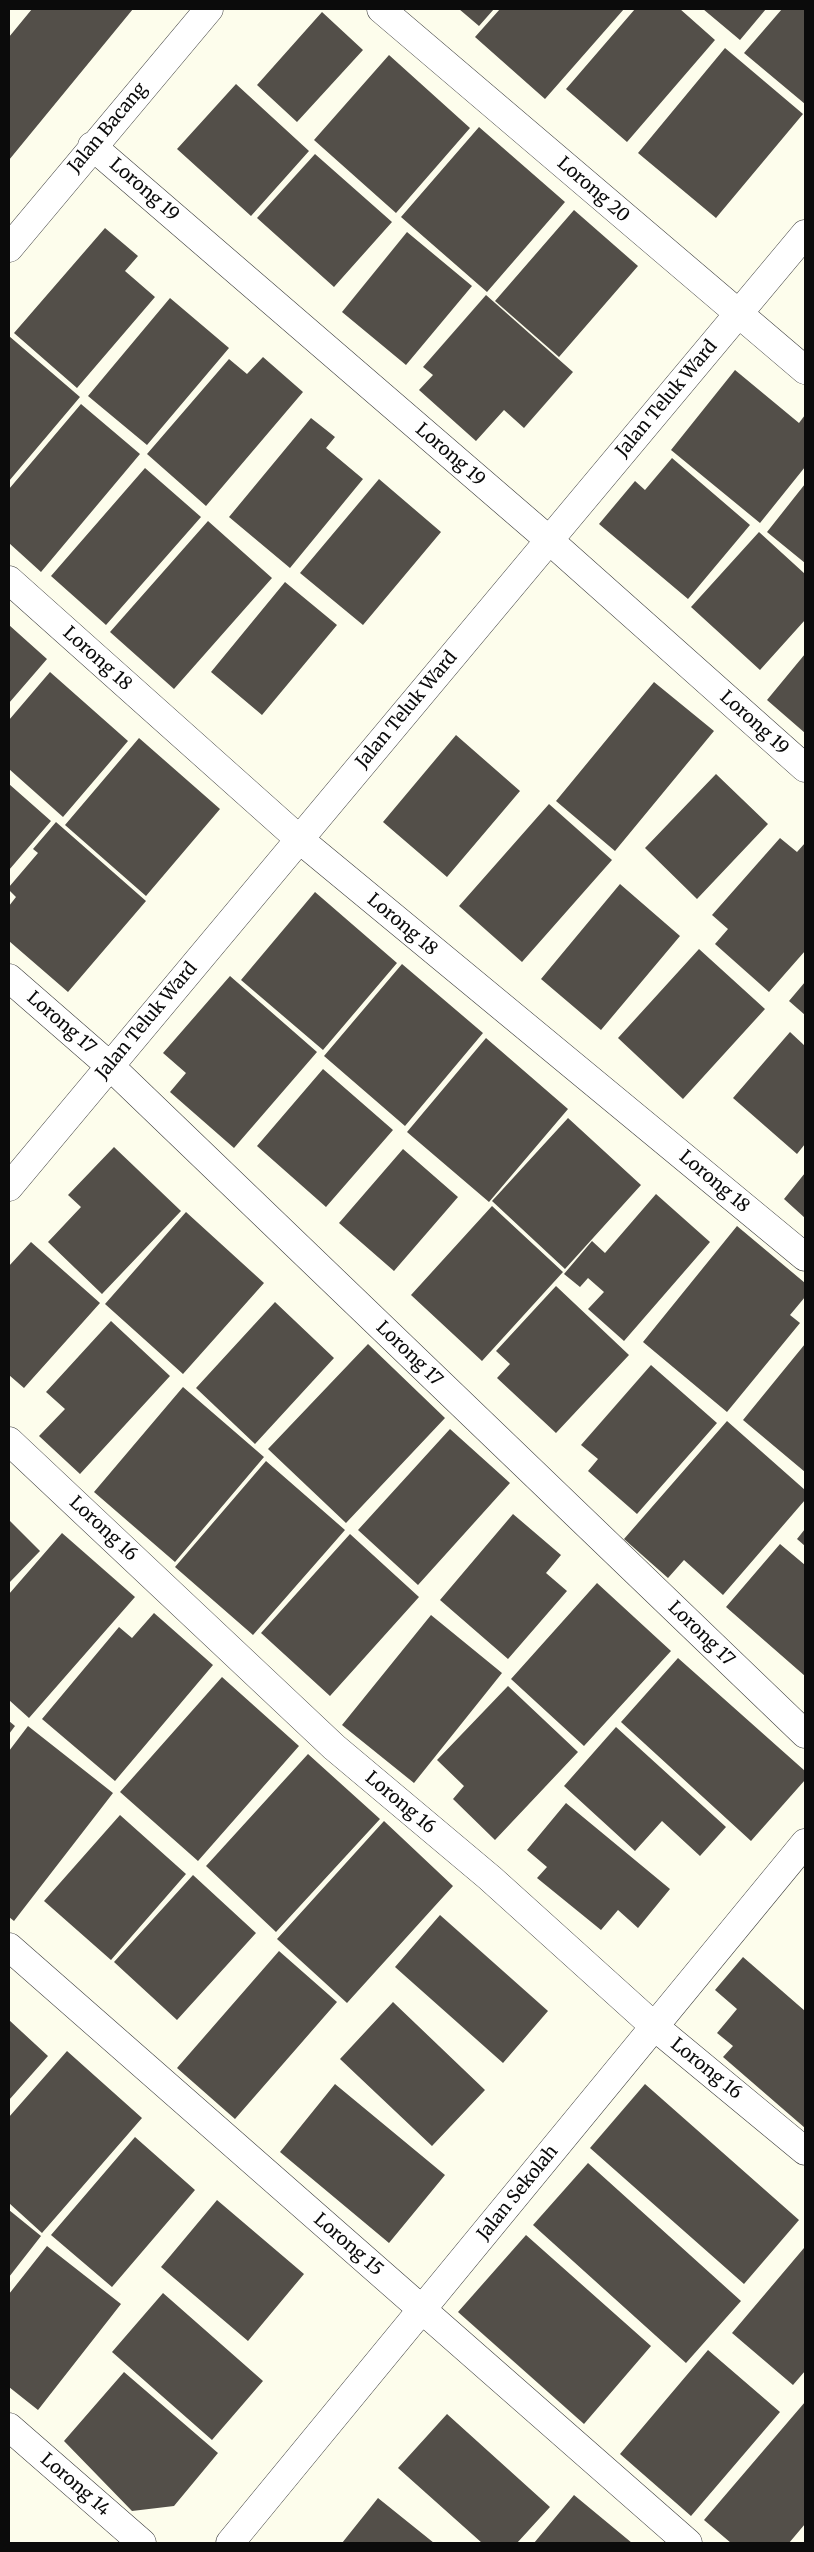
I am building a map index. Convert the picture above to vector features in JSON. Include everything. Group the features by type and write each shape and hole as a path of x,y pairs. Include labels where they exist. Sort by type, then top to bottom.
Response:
{"street":[{"name":"Jalan Bacang","path":"9,248 92,146 209,9"},
{"name":"Lorong 20","path":"381,9 738,315 805,370"},
{"name":"Lorong 19","path":"92,146 549,540 805,768"},
{"name":"Jalan Teluk Ward","path":"9,1187 805,234"},
{"name":"Lorong 18","path":"9,580 299,839 805,1257"},
{"name":"Lorong 17","path":"9,978 110,1066 805,1734"},
{"name":"Lorong 16","path":"9,1441 334,1747 490,1878 655,2027 805,2151"},
{"name":"Jalan Sekolah","path":"230,2543 805,1843"},
{"name":"Lorong 15","path":"9,1947 688,2543"},
{"name":"Lorong 14","path":"9,2427 142,2543"}],"building":[{"path":"32,9 133,9 9,160 9,37"},
{"path":"459,9 494,9 479,26"},
{"path":"500,9 624,9 545,99 475,37"},
{"path":"635,9 680,9 715,40 627,142 566,89"},
{"path":"703,9 766,9 740,40"},
{"path":"782,9 805,9 805,104 744,53"},
{"path":"322,12 363,50 297,122 257,85"},
{"path":"725,48 803,114 716,218 638,153"},
{"path":"389,55 470,128 396,213 314,140"},
{"path":"236,84 309,151 251,216 177,149"},
{"path":"479,127 565,202 487,292 401,217"},
{"path":"315,154 392,222 334,287 257,218"},
{"path":"574,210 638,266 559,357 495,301"},
{"path":"105,228 138,256 125,271 155,297 77,388 14,333"},
{"path":"407,232 472,286 406,365 342,312"},
{"path":"486,295 573,372 524,428 504,410 476,441 419,390 433,375 423,367"},
{"path":"170,298 229,348 147,445 88,396"},
{"path":"9,336 80,397 9,481"},
{"path":"263,357 303,392 206,506 147,454 229,359 247,374"},
{"path":"735,370 799,423 805,415 805,467 760,523 671,450"},
{"path":"81,404 140,454 41,572 9,543 9,489"},
{"path":"311,418 335,437 326,448 363,479 290,568 229,517"},
{"path":"672,458 750,525 688,599 599,524 635,481 645,490"},
{"path":"145,468 201,517 106,625 51,576"},
{"path":"379,479 441,532 363,625 300,573"},
{"path":"805,484 805,563 767,532"},
{"path":"208,521 272,578 174,689 110,632"},
{"path":"759,532 805,574 805,620 760,670 691,607"},
{"path":"285,582 337,625 262,715 211,672"},
{"path":"9,625 47,659 9,703"},
{"path":"805,654 805,733 767,700"},
{"path":"50,672 128,741 63,817 9,769 9,720"},
{"path":"654,682 714,731 615,851 556,801"},
{"path":"456,735 520,791 447,877 383,822"},
{"path":"139,738 220,809 146,896 65,825"},
{"path":"716,774 768,824 697,899 645,848"},
{"path":"9,784 51,821 9,870"},
{"path":"549,804 612,860 522,962 459,906"},
{"path":"56,822 146,901 68,992 9,941 9,906 16,897 9,890 9,887 38,853 33,849"},
{"path":"780,838 797,852 805,843 805,951 769,992 715,944 728,929 712,915"},
{"path":"620,884 680,936 601,1030 541,979"},
{"path":"315,892 397,963 323,1050 241,980"},
{"path":"699,949 765,1009 683,1099 618,1038"},
{"path":"402,964 483,1033 405,1126 324,1056"},
{"path":"230,976 317,1052 234,1148 170,1092 186,1073 163,1053"},
{"path":"805,982 805,1015 789,1001"},
{"path":"790,1032 805,1046 805,1144 797,1154 733,1098"},
{"path":"486,1038 568,1109 489,1202 407,1132"},
{"path":"323,1069 393,1130 326,1207 257,1146"},
{"path":"568,1118 641,1185 565,1269 492,1201"},
{"path":"114,1147 181,1211 102,1294 48,1242 81,1207 68,1195"},
{"path":"403,1149 458,1197 394,1271 339,1223"},
{"path":"805,1173 805,1218 784,1199"},
{"path":"656,1194 710,1242 624,1341 588,1309 604,1292 588,1278 580,1287 564,1274 592,1241 605,1253"},
{"path":"492,1206 563,1272 482,1361 411,1295"},
{"path":"186,1212 264,1283 183,1374 105,1304"},
{"path":"737,1226 805,1283 805,1297 790,1315 800,1323 727,1412 643,1342"},
{"path":"31,1242 100,1303 24,1388 9,1375 9,1266"},
{"path":"556,1286 629,1355 556,1433 497,1378 510,1364 496,1351"},
{"path":"275,1302 334,1358 255,1444 196,1388"},
{"path":"111,1321 170,1376 80,1474 39,1436 65,1409 46,1392"},
{"path":"368,1344 445,1418 346,1523 268,1449"},
{"path":"805,1344 805,1472 743,1420"},
{"path":"651,1365 717,1423 637,1514 588,1471 598,1459 581,1445"},
{"path":"183,1387 264,1457 175,1562 94,1492"},
{"path":"727,1421 805,1490 805,1500 723,1595 684,1560 668,1578 624,1539"},
{"path":"450,1429 510,1483 418,1585 358,1530"},
{"path":"266,1461 345,1530 253,1635 175,1567"},
{"path":"513,1514 561,1555 546,1573 567,1591 508,1659 440,1600"},
{"path":"9,1520 40,1551 9,1583"},
{"path":"805,1529 805,1546 797,1539"},
{"path":"62,1533 135,1597 29,1718 9,1700 9,1594"},
{"path":"350,1534 419,1597 330,1696 261,1633"},
{"path":"780,1544 805,1565 805,1676 726,1607"},
{"path":"597,1583 671,1651 584,1746 511,1679"},
{"path":"154,1613 213,1665 115,1781 42,1719 119,1627 132,1638"},
{"path":"431,1615 502,1673 414,1783 342,1725"},
{"path":"678,1658 805,1771 805,1780 751,1841 621,1722"},
{"path":"222,1677 299,1746 198,1861 120,1792"},
{"path":"508,1686 578,1752 495,1840 453,1799 464,1786 437,1760"},
{"path":"9,1721 15,1726 9,1734"},
{"path":"28,1726 113,1793 14,1921 9,1917 9,1751"},
{"path":"616,1727 726,1827 700,1856 662,1821 635,1851 564,1786"},
{"path":"308,1754 380,1819 276,1932 206,1866"},
{"path":"566,1803 670,1889 638,1928 618,1910 601,1930 537,1878 547,1867 527,1850"},
{"path":"120,1815 186,1874 111,1960 44,1901"},
{"path":"384,1821 453,1886 347,2003 277,1939"},
{"path":"193,1875 256,1933 177,2020 114,1962"},
{"path":"440,1915 548,2011 503,2063 395,1967"},
{"path":"279,1951 337,2002 235,2119 177,2068"},
{"path":"743,1957 805,2011 805,2128 723,2057 733,2046 717,2033 737,2009 715,1990"},
{"path":"393,2002 485,2090 432,2146 340,2059"},
{"path":"9,2020 48,2056 9,2100"},
{"path":"67,2051 142,2118 42,2233 9,2203 9,2117"},
{"path":"335,2084 445,2175 389,2243 280,2152"},
{"path":"645,2084 799,2220 744,2284 590,2148"},
{"path":"135,2137 195,2190 112,2287 51,2235"},
{"path":"588,2163 741,2301 686,2363 533,2225"},
{"path":"217,2200 304,2274 248,2341 161,2267"},
{"path":"9,2210 41,2236 9,2277"},
{"path":"526,2235 651,2346 584,2424 458,2312"},
{"path":"47,2246 121,2304 38,2410 9,2387 9,2294"},
{"path":"804,2248 805,2371 793,2385 732,2333"},
{"path":"163,2293 263,2381 212,2440 112,2352"},
{"path":"708,2350 780,2412 691,2516 620,2454"},
{"path":"124,2372 218,2453 174,2506 132,2511 64,2441"},
{"path":"805,2402 805,2524 789,2543 731,2543 704,2520"},
{"path":"447,2414 550,2507 517,2543 482,2543 398,2468"},
{"path":"574,2495 632,2543 534,2543"},
{"path":"378,2498 434,2543 342,2543"}]}
